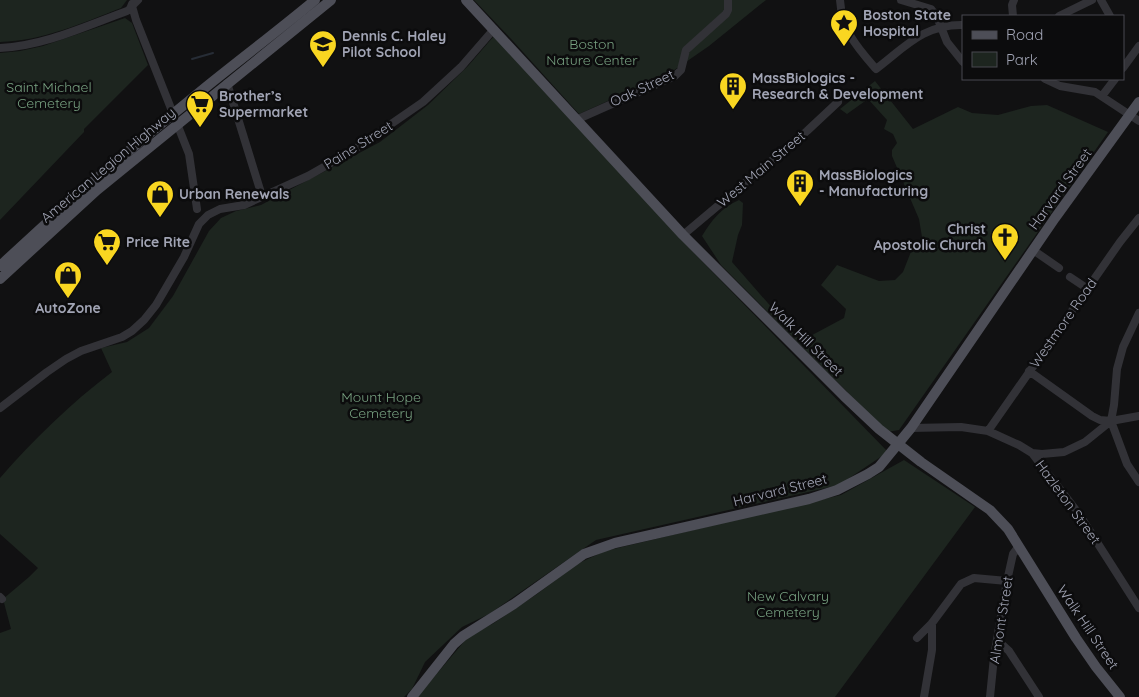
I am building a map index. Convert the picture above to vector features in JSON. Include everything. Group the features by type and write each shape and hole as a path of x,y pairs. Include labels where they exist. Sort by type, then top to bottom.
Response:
{"main road":[{"name":"American Legion Highway","path":"0,279 176,119 315,0"},
{"name":"American Legion Highway","path":"0,266 50,219 176,119 227,84 331,0"},
{"name":"Walk Hill Street","path":"466,0 578,119 683,235 844,396 879,429 990,510 1008,529 1076,638 1120,697"},
{"name":"Harvard Street","path":"412,697 454,644 463,636 514,604 584,554 615,543 778,507 837,490 879,467 911,428 1034,250 1135,118 1139,102"}],"street":[{"name":"Oak Street","path":"578,119 676,76 680,70 686,50 726,14 728,0"},
{"path":"840,0 841,15 848,33 876,69 919,36 941,26 962,25"},
{"path":"901,0 929,7 937,17 947,42 962,61"},
{"path":"1014,0 1012,5 1014,15"},
{"path":"1061,15 1092,0"},
{"path":"1101,0 1109,15"},
{"path":"134,2 146,49 189,154 197,209"},
{"path":"0,48 24,46 49,39 126,12 134,2"},
{"name":"Paine Street","path":"0,408 66,359 132,331 144,320 156,306 184,257 199,224 208,215 220,209 244,205 313,173 352,151 423,102 461,66 494,29"},
{"path":"1124,67 1139,46"},
{"path":"1047,80 1060,86 1089,90 1102,96 1135,118"},
{"path":"1102,96 1114,80"},
{"path":"227,84 262,196"},
{"name":"West Main Street","path":"683,235 807,131 838,102"},
{"name":"Westmore Road","path":"988,430 1120,242 1139,218"},
{"path":"1034,250 1059,268"},
{"path":"1070,277 1088,288"},
{"path":"1139,314 1123,347 1117,369 1111,421 1127,464 1139,482"},
{"path":"1029,371 1100,420 1111,421 1139,416"},
{"path":"1032,453 1064,452 1074,448 1085,442 1111,421"},
{"name":"Hazleton Street","path":"911,428 961,427 988,430 1032,453 1079,514 1139,608"},
{"name":"Almont Street","path":"990,697 1007,581 1013,554 1019,546"},
{"path":"917,638 932,623 961,584 974,578 1007,581"},
{"path":"924,697 932,650 932,623"},
{"path":"997,640 1009,651 1039,697"}],"green space":[{"name":"Saint Michael Cemetery","path":"0,0 127,0 121,8 47,35 0,42"},
{"name":"Boston Nature Center","path":"474,0 766,0 709,46 670,73 579,114"},
{"name":"Saint Michael Cemetery","path":"125,18 132,23 148,65 84,129 84,132 0,220 0,53 43,46"},
{"name":"Mount Hope Cemetery","path":"494,36 691,250 888,452 839,485 596,540 489,614 462,627 425,662 412,689 404,697 0,697 0,633 11,629 3,599 38,568 0,534 0,478 53,422 112,372 101,348 127,342 149,328 173,296 209,231 221,218 236,211 261,205 380,142 428,105 468,66"},
{"path":"875,81 913,129 958,107 972,113 998,115 1031,106 1047,105 1108,132 899,430 887,432 721,265 702,236 722,211 739,200 743,203 742,225 732,262 801,341 844,318 846,309 821,285 837,265 879,281 895,280 903,272 912,249 922,237 919,219 892,156 892,150 897,143 893,134 884,129 887,120 868,99 847,114 840,109"},
{"name":"New Calvary Cemetery","path":"904,460 975,507 835,697 417,697 468,637 494,623 577,564 605,551 841,495"}],"waterway":[{"path":"192,59 213,53"}],"place":[{"name":"Boston State Hospital","path":"844,47"},
{"name":"Dennis C. Haley Pilot School","path":"323,68"},
{"name":"MassBiologics - Research & Development","path":"733,110"},
{"name":"Brother’s Supermarket","path":"200,128"},
{"name":"MassBiologics - Manufacturing","path":"800,207"},
{"name":"Urban Renewals","path":"160,218"},
{"name":"Christ Apostolic Church","path":"1005,261"},
{"name":"Price Rite","path":"107,266"},
{"name":"AutoZone","path":"68,299"}]}
